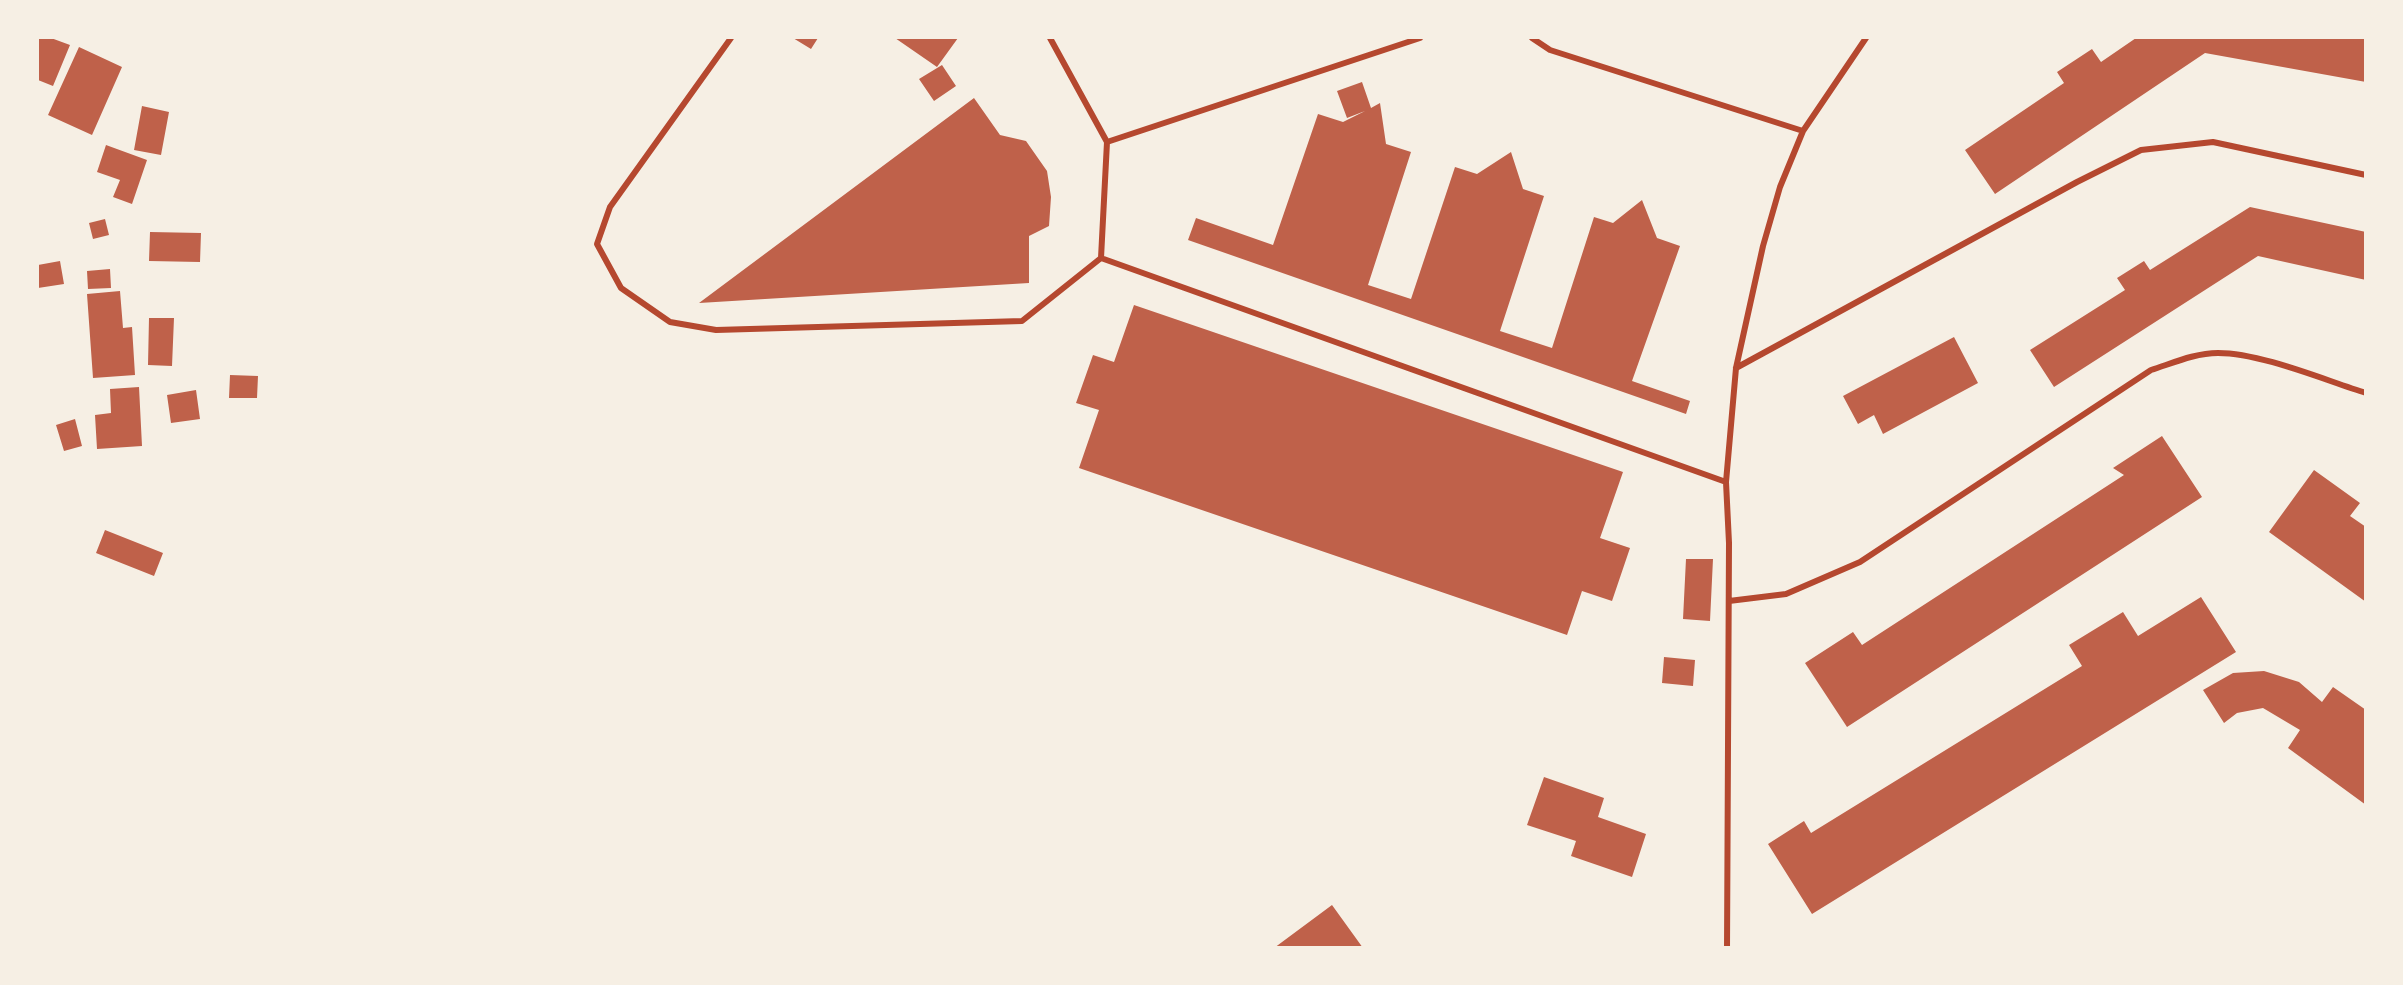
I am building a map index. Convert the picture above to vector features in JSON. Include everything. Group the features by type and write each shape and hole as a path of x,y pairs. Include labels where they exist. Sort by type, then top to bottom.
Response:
{"street":[{"path":"731,38 610,207 597,244 621,288 670,322 716,330 1022,321 1101,258 1107,142 1050,38"},
{"path":"1107,142 1420,38"},
{"path":"1532,38 1550,50 1803,131"},
{"path":"1727,948 1729,601 1726,482 1736,368 1763,246 1780,187 1803,131 1866,38"},
{"path":"1736,368 2076,182 2141,150 2213,142 2366,175"},
{"path":"1101,258 1726,482"},
{"path":"1729,601 1786,594 1860,562 2151,370 2189,357 2219,353 2262,360 2366,393"}],"building":[{"path":"38,38 51,38 70,45 53,86 38,80"},
{"path":"793,38 818,38 811,49"},
{"path":"895,38 958,38 937,67"},
{"path":"2136,38 2366,38 2366,82 2205,53 1995,194 1965,150 2064,83 2057,72 2092,49 2101,62"},
{"path":"79,47 122,67 92,135 48,115"},
{"path":"942,65 956,86 934,101 919,79"},
{"path":"1362,82 1371,108 1380,103 1386,144 1411,152 1368,285 1411,299 1455,167 1477,174 1511,152 1523,189 1544,196 1500,331 1552,348 1594,217 1613,223 1642,200 1657,238 1680,246 1632,381 1690,401 1686,414 1188,240 1196,218 1273,245 1318,114 1343,122 1365,111 1347,118 1337,91"},
{"path":"974,98 1000,135 1026,141 1047,171 1051,197 1049,226 1029,236 1029,283 699,303"},
{"path":"142,106 169,112 161,155 134,150"},
{"path":"106,145 147,160 132,204 113,197 120,180 97,172"},
{"path":"2250,207 2366,232 2366,280 2258,256 2054,387 2030,350 2125,290 2117,278 2144,261 2150,270"},
{"path":"105,219 109,235 93,239 89,223"},
{"path":"150,232 201,233 200,262 149,261"},
{"path":"60,261 64,284 38,288 38,265"},
{"path":"110,269 111,288 88,289 87,271"},
{"path":"120,291 123,328 132,327 135,375 93,378 87,294"},
{"path":"1134,305 1623,472 1600,538 1630,548 1612,601 1582,591 1567,635 1079,468 1099,410 1076,403 1093,355 1114,362"},
{"path":"149,318 174,318 172,366 148,365"},
{"path":"1954,337 1978,383 1883,434 1874,415 1858,424 1843,396"},
{"path":"230,375 258,376 257,398 229,398"},
{"path":"139,387 142,446 97,449 95,415 111,413 110,389"},
{"path":"196,390 200,419 171,423 167,395"},
{"path":"75,419 82,446 64,451 56,425"},
{"path":"2162,436 2202,497 1847,727 1805,663 1853,632 1862,645 2124,475 2113,468"},
{"path":"2314,470 2360,503 2350,516 2366,527 2366,602 2269,532"},
{"path":"105,530 163,553 154,576 96,553"},
{"path":"1686,559 1713,559 1710,621 1683,619"},
{"path":"2201,597 2236,652 1812,914 1768,844 1804,821 1811,833 2082,666 2069,645 2123,612 2138,636"},
{"path":"1664,657 1695,660 1693,686 1662,683"},
{"path":"2264,671 2299,682 2322,702 2333,687 2366,710 2366,805 2288,748 2300,730 2263,708 2237,713 2224,723 2203,690 2233,673"},
{"path":"1544,777 1604,798 1598,817 1646,834 1632,877 1571,856 1576,841 1527,825"},
{"path":"1332,905 1363,948 1274,948"}]}
